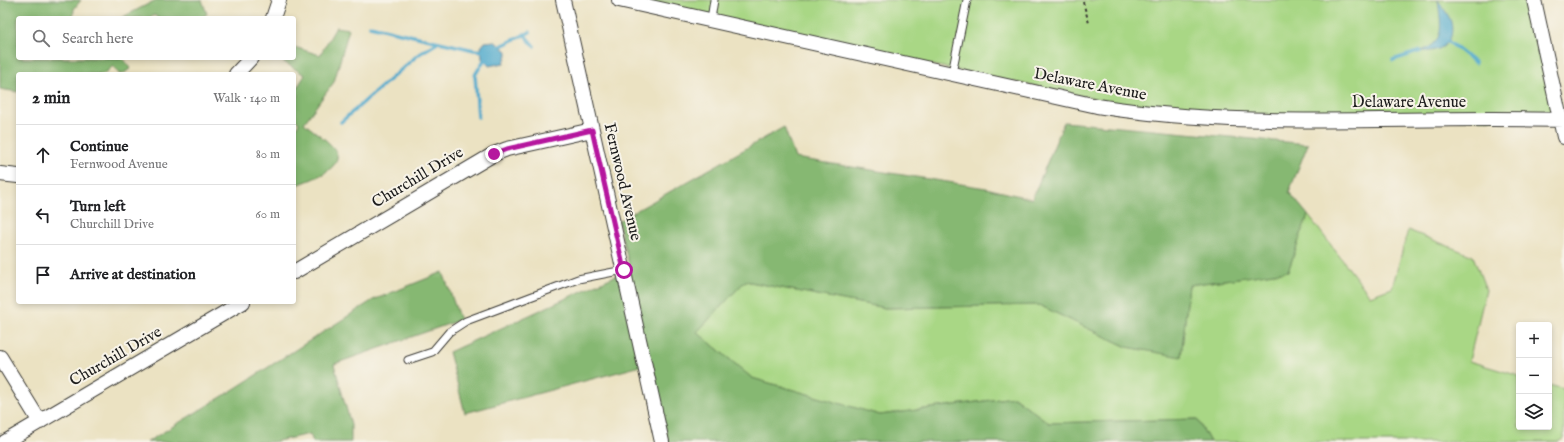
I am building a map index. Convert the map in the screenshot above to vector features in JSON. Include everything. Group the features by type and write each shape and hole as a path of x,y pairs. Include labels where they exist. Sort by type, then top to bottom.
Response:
{"street":[{"path":"274,16 279,0"},
{"name":"Fernwood Avenue","path":"563,0 662,442"},
{"name":"Delaware Avenue","path":"619,0 711,19 1097,106 1183,117 1262,120 1562,120"},
{"path":"1534,0 1562,120 1564,138"},
{"path":"238,72 249,60"},
{"name":"Churchill Drive","path":"296,271 494,154 507,149 592,130"},
{"path":"0,174 16,176"},
{"name":"Churchill Drive","path":"6,442 240,304"},
{"path":"0,357 40,422"}],"lane":[{"path":"711,19 714,0"},
{"path":"952,73 967,0"},
{"path":"408,360 432,352 449,332 466,322 578,279 624,270"}],"path":[{"path":"1083,2 1089,22"}],"green space":[{"path":"0,0 81,0 74,9 73,16 16,16 16,60 124,60 131,68 126,72 118,72 113,66 106,72 16,72 16,92 0,89"},
{"path":"156,0 202,0 207,14 204,16 125,16"},
{"path":"619,0 1534,0 1560,120 1183,117"},
{"path":"336,27 349,29 334,82 304,123 333,147 337,154 336,161 332,167 317,177 296,185 296,128 299,123 296,120 296,99 299,95 296,92 296,89 305,75 281,60 296,60 296,48 320,55"},
{"path":"1064,122 1308,144 1289,192 1308,215 1288,271 1189,285 1181,357 1127,347 1039,305 885,308 745,281 697,332 752,378 880,415 1014,397 1049,423 1197,419 1210,442 668,442 652,363 465,413 449,352 630,269 618,221 784,127 795,158 986,188 1032,199"},
{"path":"1308,215 1370,296 1392,288 1408,230 1473,256 1486,290 1469,361 1516,375 1516,430 1552,430 1552,386 1564,389 1564,438 1558,442 1210,442 1197,419 1049,423 1014,397 880,415 752,378 697,332 745,281 885,308 1039,305 1127,347 1181,356 1189,285 1288,271"},
{"path":"443,272 460,320 334,364 351,425 351,442 313,442 310,434 273,442 147,442 228,393 373,300"}],"water":[{"path":"1438,0 1450,19 1452,29 1451,36 1449,41 1440,48 1421,51 1429,47 1438,37 1440,23"},
{"path":"494,41 507,51 507,55 504,63 489,66 482,59 481,47 485,42"}],"waterway":[{"path":"370,26 484,51"},
{"path":"501,46 530,32"},
{"path":"524,34 534,46"},
{"path":"341,122 419,54 439,42"},
{"path":"1449,42 1475,63"},
{"path":"1393,60 1421,51"},
{"path":"478,117 475,75 486,57"}],"route":[{"path":"494,154 507,149 592,130 624,270"}]}
